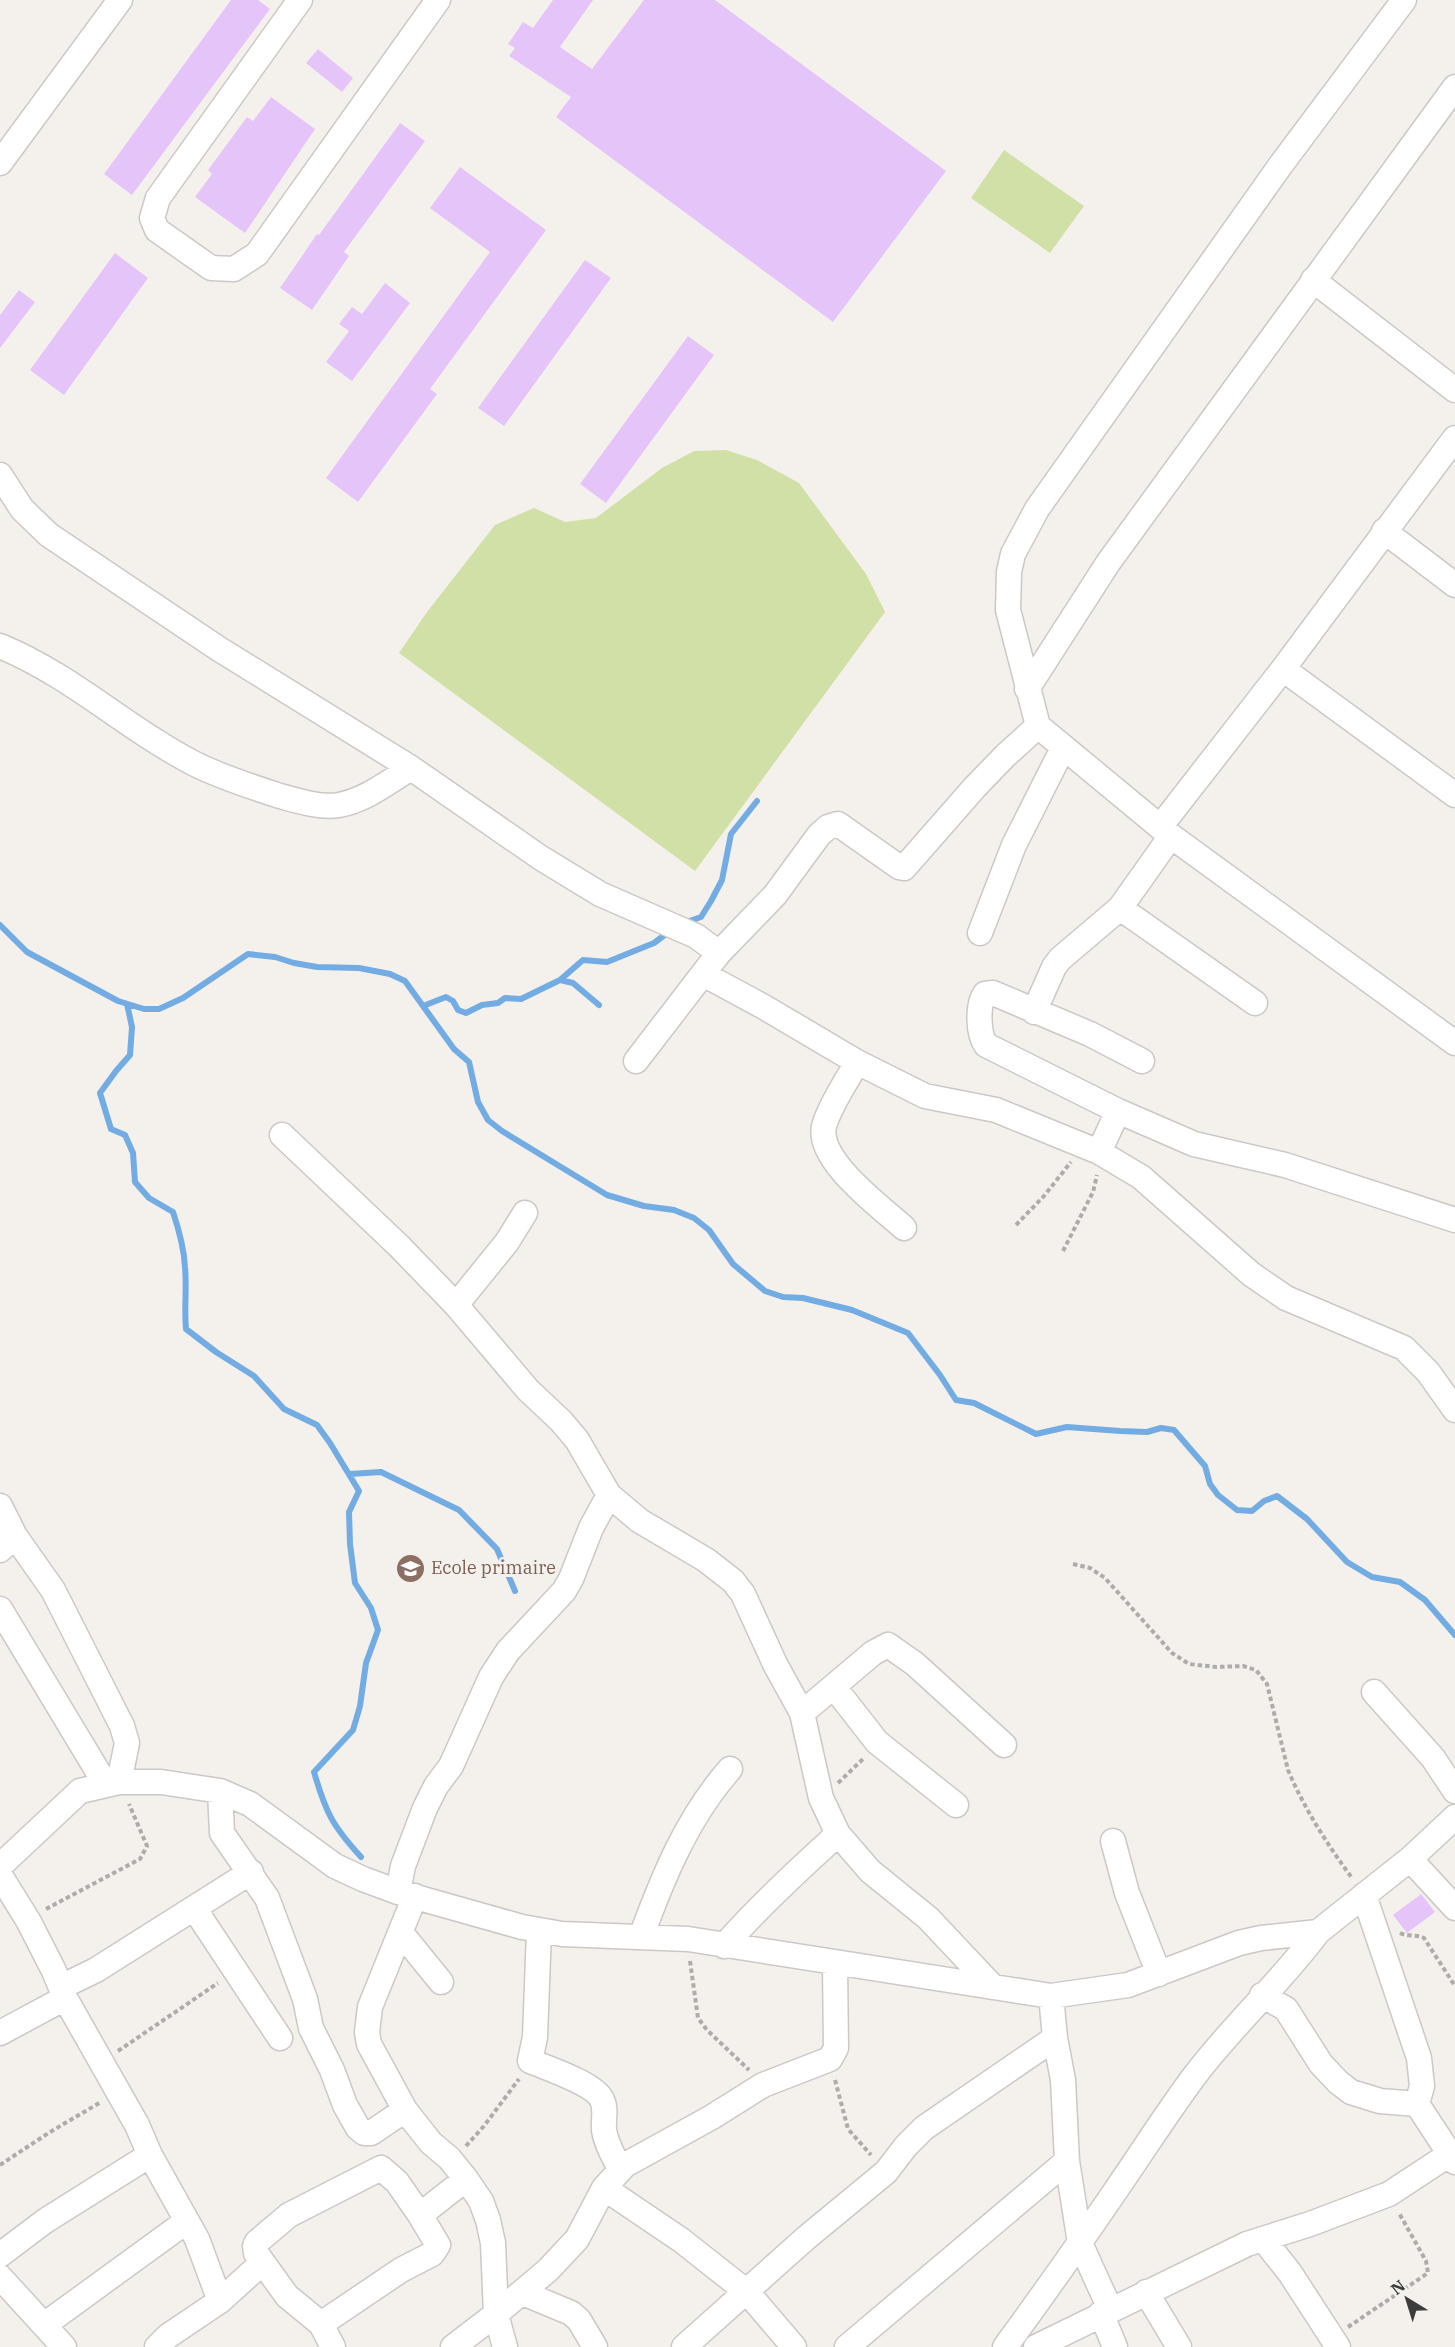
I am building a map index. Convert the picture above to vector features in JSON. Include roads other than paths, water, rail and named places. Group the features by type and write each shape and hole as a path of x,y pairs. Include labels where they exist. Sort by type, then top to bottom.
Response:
{"street":[{"path":"4,149 120,0"},
{"path":"300,0 158,198 152,218 158,230 211,268 234,269 257,254 438,0"},
{"path":"1404,0 1280,166 1032,518 1013,554 1008,610 1038,726 1166,832 1455,1043"},
{"path":"1027,689 1108,563 1455,87"},
{"path":"1313,280 1455,390"},
{"path":"1034,1012 1054,967 1060,959 1120,908 1166,832 1384,531 1455,438"},
{"path":"0,476 22,509 50,536 219,649 411,768 541,858 600,894 696,936 719,953"},
{"path":"1384,531 1455,585"},
{"path":"0,646 18,653 70,683 196,764 262,790 306,803 337,806 363,797 411,768"},
{"path":"1283,669 1455,795"},
{"path":"636,1061 719,953 775,895 828,826 838,824 899,867 904,868 990,772 1038,726"},
{"path":"980,933 1014,845 1063,748"},
{"path":"1120,908 1255,1003"},
{"path":"703,974 857,1062 925,1096 996,1110 1091,1148 1141,1177 1251,1274 1286,1298 1404,1348 1428,1372 1455,1410"},
{"path":"1142,1061 1090,1034 993,993 985,994 981,1000 982,1040 986,1045 1118,1111 1194,1144 1285,1165 1455,1220"},
{"path":"857,1062 824,1124 825,1144 832,1158 854,1182 904,1228"},
{"path":"1091,1148 1118,1111"},
{"path":"282,1135 399,1246 456,1305 528,1390 561,1421 577,1440 609,1495 640,1521 706,1560 733,1581 743,1594 775,1664 802,1713 821,1798 838,1834 870,1871 928,1918 993,1987"},
{"path":"456,1305 507,1242 525,1213"},
{"path":"505,2347 495,2314 493,2243 481,2201 466,2179 431,2143 405,2110 369,2044 367,2032 370,2007 388,1960 402,1934 407,1894 403,1866 425,1808 436,1786 451,1766 491,1677 508,1651 564,1591 572,1579 591,1528 609,1495"},
{"path":"0,1506 8,1543 53,1590 122,1726 126,1743 113,1784"},
{"path":"0,1609 113,1784"},
{"path":"802,1713 873,1653 888,1645 915,1664 1004,1745"},
{"path":"834,1687 877,1742 956,1805"},
{"path":"1374,1692 1433,1758 1455,1791"},
{"path":"641,1937 680,1840 714,1786 730,1769"},
{"path":"0,1866 80,1791 113,1784 161,1782 219,1791 250,1804 335,1866 363,1880 539,1931 688,1940 1051,1996 1128,1985 1239,1943 1261,1938 1318,1932"},
{"path":"219,1791 222,1833 267,1898 305,1999 311,2028 332,2070 345,2105 358,2128 364,2133 371,2133 405,2110"},
{"path":"1005,2347 1080,2243 1167,2114 1198,2072 1262,1995 1288,1969 1318,1932 1410,1860 1455,1817"},
{"path":"724,1947 753,1914 838,1834"},
{"path":"1113,1841 1127,1893 1159,1974"},
{"path":"1410,1860 1455,1908"},
{"path":"0,2033 251,1872"},
{"path":"0,1875 29,1922 63,1993 197,2239 220,2301"},
{"path":"1036,2347 1247,2244 1310,2224 1389,2193 1452,2158 1417,2104 1422,2085 1419,2058 1364,1895"},
{"path":"194,1908 280,2038"},
{"path":"539,1931 535,2037 530,2061 593,2089 601,2098 605,2111 604,2130 620,2169"},
{"path":"402,1934 441,1982"},
{"path":"453,2347 523,2293 577,2239 604,2188 620,2169 643,2153 712,2117 763,2085 830,2059 836,2049 835,1964"},
{"path":"1262,1995 1286,2009 1321,2064 1351,2092 1380,2101 1417,2104"},
{"path":"1051,1996 1055,2037 1063,2080 1067,2124 1067,2161 1080,2243 1106,2311 1115,2347"},
{"path":"684,2347 806,2238 886,2172 906,2146 924,2128 1055,2037"},
{"path":"0,2255 45,2221 150,2155"},
{"path":"847,2347 1067,2161"},
{"path":"321,2324 400,2270 435,2252 438,2246 420,2215 384,2169 377,2169 289,2215 255,2246 262,2263 287,2296 321,2324 333,2347"},
{"path":"420,2215 466,2179"},
{"path":"604,2188 681,2240 747,2292 794,2347"},
{"path":"44,2325 187,2221"},
{"path":"1263,2239 1290,2273 1335,2342"},
{"path":"157,2347 168,2336 220,2301 262,2263"},
{"path":"0,2277 64,2347"},
{"path":"1146,2292 1179,2347"},
{"path":"523,2293 571,2313 579,2320 595,2347"}],"waterway":[{"path":"684,923 701,917 711,901 722,880 731,834 757,801"},
{"path":"0,925 27,952 118,1001 144,1009 159,1009 183,998 248,954 275,957 317,967 359,968 390,974 405,981 454,1049 469,1062 478,1102 488,1120 502,1131 607,1195 644,1206 674,1210 694,1218 709,1230 733,1264 765,1291 783,1297 803,1298 852,1310 908,1333 956,1400 974,1403 1036,1434 1067,1427 1147,1432 1161,1428 1174,1430 1205,1466 1210,1484 1218,1495 1237,1510 1252,1511 1264,1501 1277,1496 1307,1519 1347,1562 1372,1577 1400,1582 1425,1600 1455,1635"},
{"path":"560,980 583,960 607,962 654,943 670,931"},
{"path":"423,1006 446,997 453,1001 458,1010 466,1013 482,1005 498,1003 505,998 521,999 560,980 573,983 599,1005"},
{"path":"127,1004 132,1027 130,1055 100,1093 111,1129 125,1135 133,1153 135,1182 149,1198 173,1212 184,1260 186,1329 216,1352 254,1376 284,1409 317,1425 359,1491 349,1512 355,1583 371,1608 378,1630 366,1663 360,1706 353,1730 314,1772 331,1818 361,1857"},
{"path":"350,1474 381,1472 459,1510 497,1549 515,1591"}],"place":[{"name":"Ecole primaire","path":"410,1568"}]}
